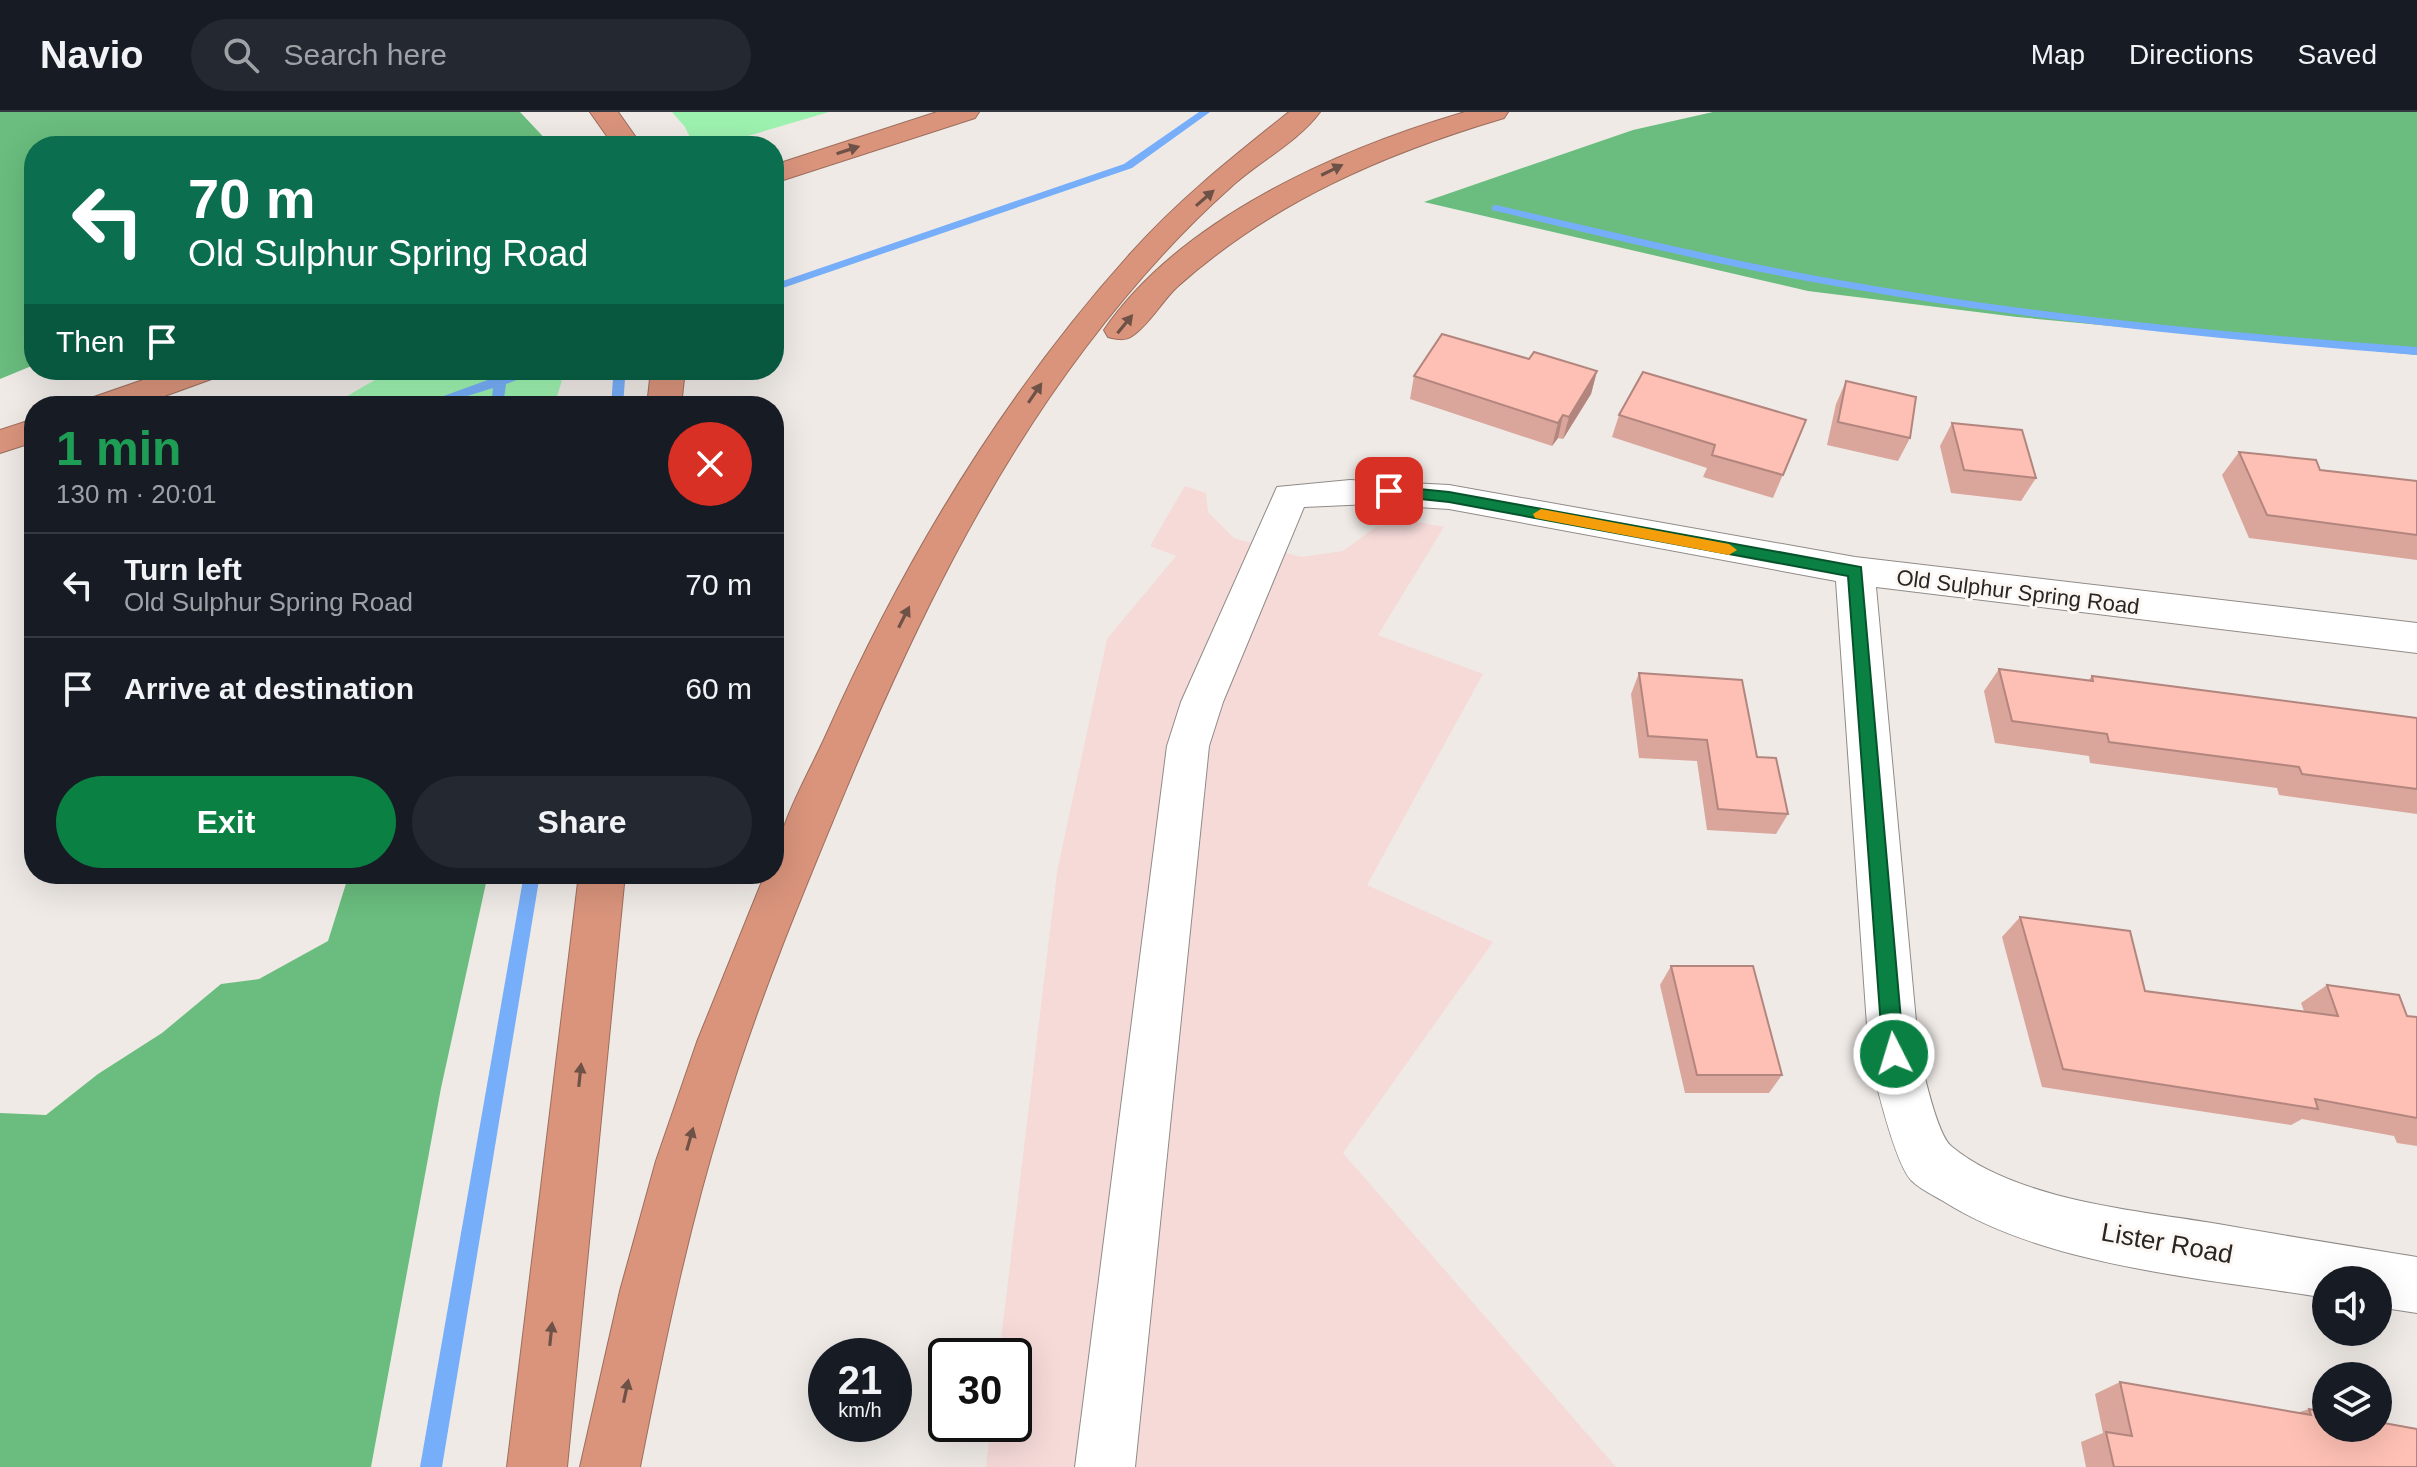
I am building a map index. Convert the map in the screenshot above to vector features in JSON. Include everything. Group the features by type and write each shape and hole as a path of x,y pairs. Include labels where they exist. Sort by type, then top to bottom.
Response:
{"highway":[{"path":"604,112 621,136"},
{"path":"784,171 965,112"},
{"path":"610,1467 661,1237 696,1116 781,893 839,754 921,583 983,471 1047,375 1120,285 1192,209 1306,112"},
{"path":"781,893 907,662 1009,486 1076,385 1131,316 1175,273 1226,232 1273,201 1334,168 1390,144 1494,112"},
{"path":"131,396 177,380"},
{"path":"0,442 24,434"},
{"path":"537,1467 601,884"}],"street":[{"name":"Old Sulphur Spring Road","path":"1105,1467 1188,746 1202,702 1290,496 1332,491 1389,491 1449,497 1855,571 2417,638"},
{"name":"Lister Road","path":"1855,571 1894,1054 1908,1109 1929,1162 1981,1194 2037,1217 2132,1238 2417,1285"}],"shaded area":[{"path":"1185,486 1206,493 1208,512 1234,538 1301,557 1343,551 1377,526 1418,522 1444,527 1378,635 1483,674 1367,885 1493,942 1343,1153 1616,1467 986,1467 989,1442 1032,1442 1032,1338 1001,1338 1057,872 1107,639 1176,556 1150,546"}],"green space":[{"path":"0,112 520,112 543,136 24,136 24,369 0,379"},
{"path":"672,112 829,112 748,136 689,136"},
{"path":"1713,112 2417,112 2417,355 2017,317 1808,291 1424,202 1633,130"},
{"path":"375,380 562,380 557,396 347,396"},
{"path":"346,884 486,884 441,1088 371,1467 0,1467 0,1113 46,1115 98,1074 162,1033 221,984 259,979 328,941"}],"building":[{"path":"1442,334 1529,359 1534,352 1597,371 1569,417 1563,415 1558,423 1414,376"},
{"path":"1643,372 1806,420 1783,475 1712,455 1715,445 1619,415"},
{"path":"1846,381 1916,397 1910,438 1838,422"},
{"path":"1952,423 2022,430 2036,478 1964,470"},
{"path":"2239,452 2316,460 2320,470 2417,481 2417,535 2267,515"},
{"path":"1999,669 2093,681 2092,676 2417,718 2417,789 2302,774 2299,767 2109,742 2107,734 2012,721"},
{"path":"1639,673 1742,680 1757,757 1776,758 1788,814 1718,809 1707,740 1648,736"},
{"path":"2020,917 2130,931 2145,991 2338,1016 2327,985 2399,995 2407,1016 2417,1017 2417,1118 2315,1099 2318,1109 2063,1069"},
{"path":"1671,966 1753,966 1782,1075 1697,1075"},
{"path":"2120,1382 2311,1415 2309,1409 2312,1410 2312,1442 2392,1442 2392,1425 2417,1429 2417,1467 2114,1467 2106,1432 2132,1436"}],"waterway":[{"path":"784,285 1128,166 1205,112"},
{"path":"1496,208 1788,274 1953,302 2151,328 2417,351"},
{"path":"500,382 506,380"},
{"path":"618,396 619,380"},
{"path":"454,396 500,382"},
{"path":"498,396 500,382"},
{"path":"431,1467 530,884"}],"slow traffic":[{"path":"1541,514 1729,550"}],"route":[{"path":"1389,491 1449,497 1855,571 1894,1054"}]}
